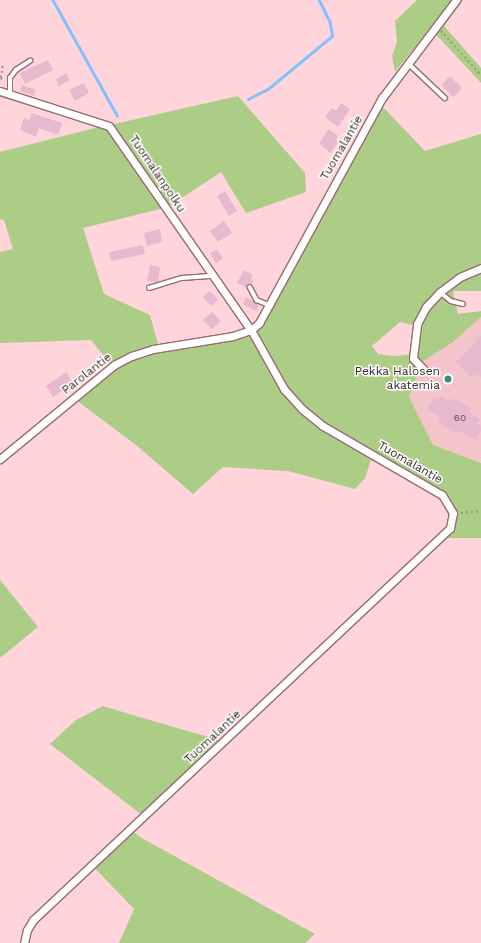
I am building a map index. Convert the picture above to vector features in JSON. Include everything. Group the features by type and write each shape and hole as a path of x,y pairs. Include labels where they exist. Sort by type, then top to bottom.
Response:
{"street":[{"name":"Tuomalantie","path":"24,943 27,930 33,920 450,528 453,513 442,495 323,426 302,408 284,389 251,330 259,323 382,98 456,0"},
{"name":"Tuomalanpolku","path":"0,91 109,126 251,330"},
{"path":"424,370 413,358 417,324 426,307 440,292 460,277 481,268"},
{"name":"Parolantie","path":"0,459 114,365 131,356 154,349 233,336 251,330"}],"lane":[{"path":"10,93 10,78 16,70 30,61"},
{"path":"408,62 445,98"},
{"path":"149,288 182,278 213,276"},
{"path":"250,287 258,300 269,305"},
{"path":"440,292 451,301 463,304"}],"path":[{"path":"436,25 481,75"},
{"path":"453,513 481,511"}],"shaded area":[{"name":"Pekka Halosen akatemia","path":"481,317 481,463 433,445 409,397 422,362 453,342"}],"green space":[{"path":"417,0 463,0 444,26 481,68 481,83 430,28 395,72 392,56 397,42 395,21"},
{"path":"0,89 101,127 238,96 305,173 306,192 246,213 221,172 168,207 83,228 104,294 150,315 160,351 249,337 264,325 382,106 425,151 481,134 481,291 453,291 458,314 481,311 481,317 453,342 422,362 409,397 433,445 481,463 481,538 447,538 446,526 449,515 440,498 371,460 365,478 355,489 288,471 223,467 193,494 136,445 76,400 115,370 91,340 0,343 0,252 13,249 4,220 0,219 0,152 99,127 0,97","holes":["400,322 420,327 415,354 394,356 378,354 372,346"]},
{"path":"0,580 38,627 0,658"},
{"path":"103,706 222,741 142,815 50,744 76,720"},
{"path":"129,828 140,837 315,934 305,943 119,943 134,909 90,863"}],"building":[{"path":"48,60 53,70 25,84 20,73"},
{"path":"66,73 70,80 59,86 56,79"},
{"path":"450,76 462,88 453,97 441,85"},
{"path":"84,83 89,93 75,101 69,90"},
{"path":"22,85 36,90 34,96 20,91"},
{"path":"341,103 350,109 338,127 325,117 332,108 336,111"},
{"path":"32,113 62,123 58,135 39,128 36,137 20,130 24,118 29,120"},
{"path":"329,129 338,136 336,139 339,141 330,153 319,143"},
{"path":"225,191 237,211 229,216 217,196"},
{"path":"224,221 232,233 218,242 210,231"},
{"path":"160,229 162,242 147,246 144,233"},
{"path":"143,245 145,254 111,261 109,252"},
{"path":"217,249 223,258 216,263 210,253"},
{"path":"150,265 160,267 158,282 147,281"},
{"path":"244,270 253,275 251,279 254,281 247,288 237,283"},
{"path":"210,291 218,300 211,306 203,297"},
{"path":"246,297 259,304 256,311 243,304"},
{"path":"212,312 221,321 212,329 203,320"},
{"path":"481,336 481,377 477,374 473,378 456,362"},
{"path":"66,372 73,383 53,397 46,386"},
{"path":"442,396 451,402 453,398 471,408 469,412 480,419 477,424 481,426 481,431 476,440 458,430 456,434 438,423 442,418 427,409 434,397 439,400"}],"waterway":[{"path":"53,0 117,115"},
{"path":"248,99 268,89 332,36 330,23 319,0"}],"place":[{"name":"Pekka Halosen akatemia","path":"448,379"}]}
